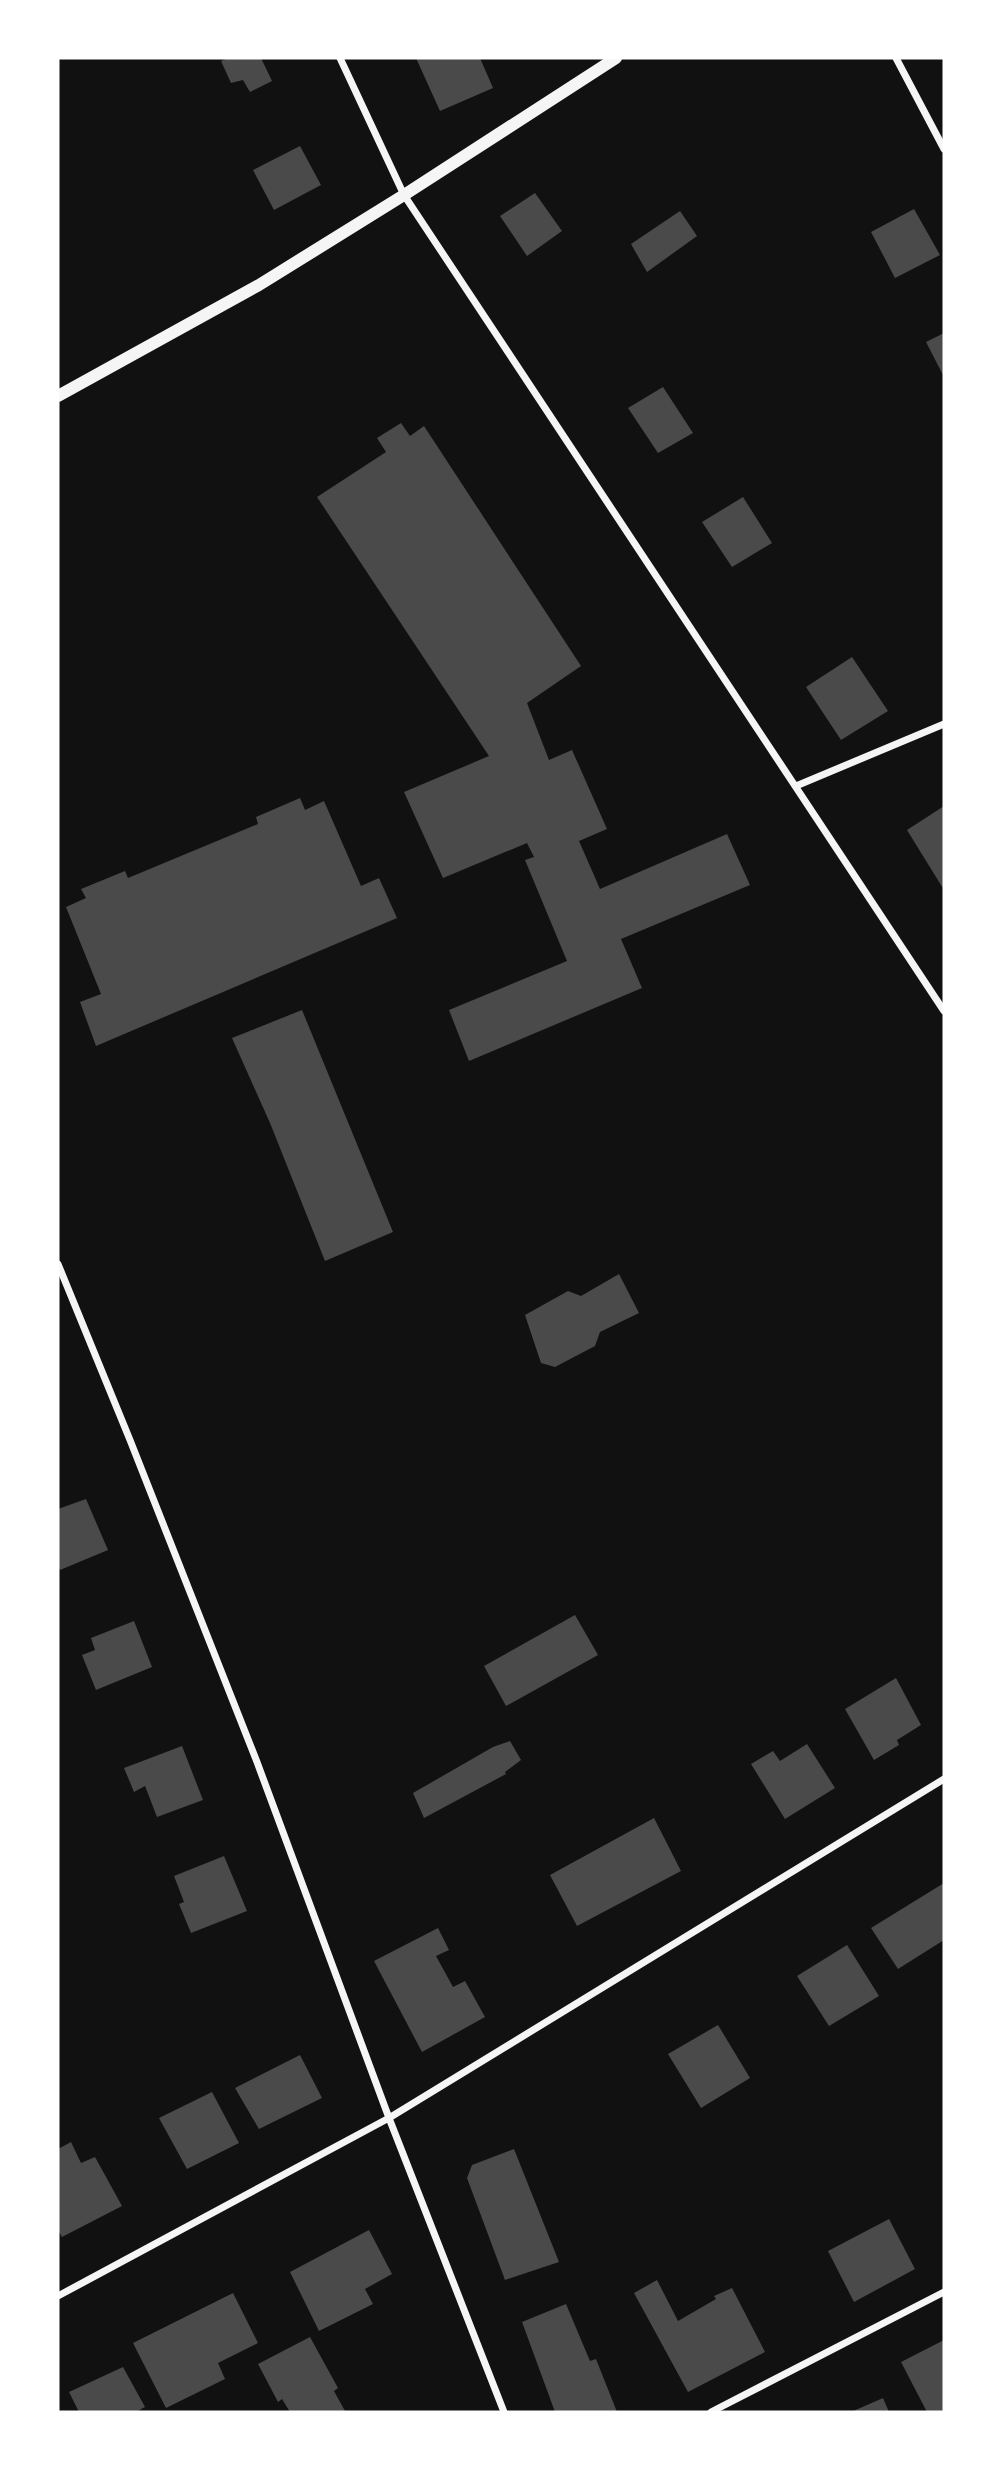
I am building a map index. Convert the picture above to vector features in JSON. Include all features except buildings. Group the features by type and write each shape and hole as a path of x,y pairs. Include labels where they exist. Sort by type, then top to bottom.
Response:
{"street":[{"path":"340,58 404,195 944,1011"},
{"path":"58,396 259,285 616,58"},
{"path":"896,58 944,149"},
{"path":"796,786 944,724"},
{"path":"58,1264 257,1762 389,2118 504,2412"},
{"path":"58,2296 389,2118 944,1780"},
{"path":"711,2412 944,2292"}]}
